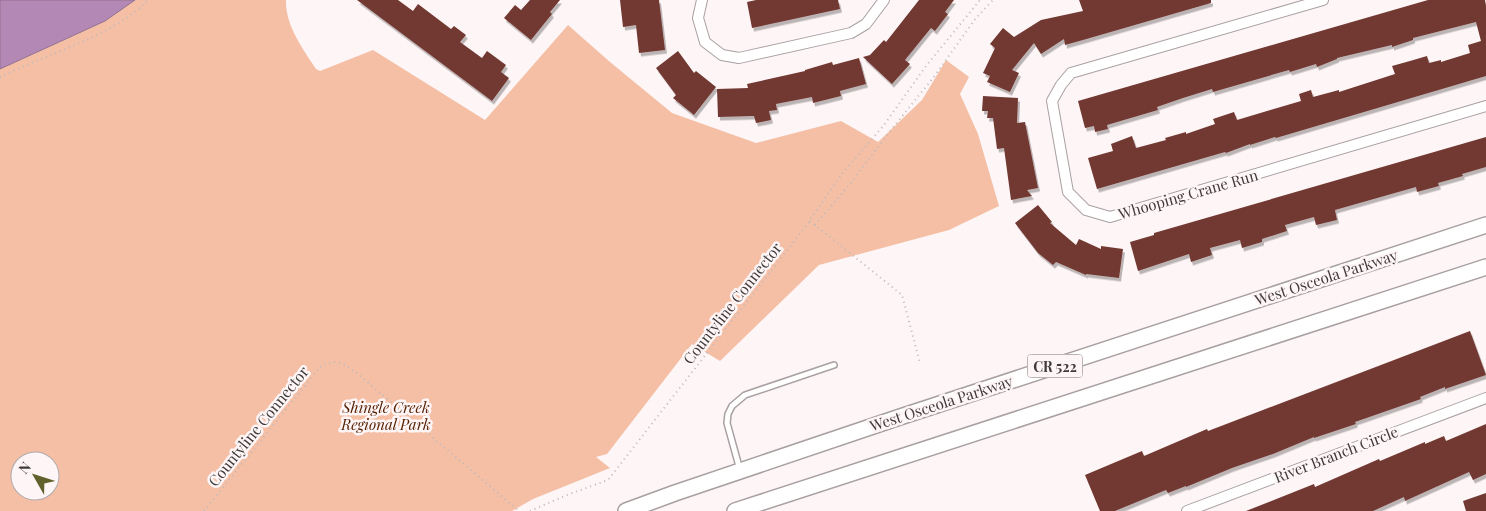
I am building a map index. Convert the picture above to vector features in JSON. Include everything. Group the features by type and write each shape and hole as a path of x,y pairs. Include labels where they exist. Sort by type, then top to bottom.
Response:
{"main road":[{"name":"West Osceola Parkway","path":"626,511 918,411 1486,225"},
{"name":"CR 522","path":"735,511 1486,267"}],"street":[{"path":"702,0 698,18 705,42 722,55 739,58 851,33 866,24 884,0"},
{"name":"Whooping Crane Run","path":"1323,0 1071,73 1060,85 1052,101 1068,192 1086,210 1110,217 1486,106"},
{"name":"River Branch Circle","path":"1187,511 1486,398"}],"lane":[{"path":"740,471 727,423 728,414 732,406 745,394 834,365"}],"path":[{"path":"0,77 112,26 134,12 148,0"},
{"name":"Countyline Connector","path":"530,511 566,495 608,480 810,221 842,174 884,126 926,66 980,0"},
{"path":"815,225 934,78 976,18 993,0"},
{"path":"810,221 902,295 920,363"},
{"name":"Countyline Connector","path":"204,511 320,367 332,361 341,361 358,374 519,511"}],"green space":[{"name":"Shingle Creek Regional Park","path":"135,0 286,0 288,19 316,69 320,71 373,50 485,120 568,25 672,113 756,143 841,121 878,142 922,100 946,60 969,77 960,94 978,134 999,206 949,230 819,265 720,361 692,344 607,454 596,457 610,468 533,499 512,511 0,511 0,69 105,21"}],"shaded area":[{"path":"0,0 135,0 105,21 0,69"}],"building":[{"path":"357,0 398,0 413,11 418,4 451,29 454,26 466,35 460,42 482,58 487,51 506,65 501,72 509,78 492,101"},
{"path":"530,0 560,0 550,12 552,14 531,40 504,18 515,5 521,10"},
{"path":"620,0 659,0 665,50 639,53 636,25 623,27"},
{"path":"756,0 838,0 840,9 752,28 747,2"},
{"path":"919,0 954,0 945,12 948,14 935,31 931,28 905,60 910,64 892,84 863,57 870,55 884,40 886,42"},
{"path":"1079,0 1211,0 1211,3 1065,45 1064,39 1041,54 1034,43 1012,70 1019,73 1010,92 987,82 990,76 983,73 995,48 990,44 1003,28 1014,37 1041,20 1083,11"},
{"path":"1428,0 1485,0 1486,76 1097,189 1088,158 1113,151 1111,144 1132,136 1136,148 1215,124 1213,119 1234,112 1237,120 1301,101 1299,94 1311,90 1313,97 1339,90 1339,92 1395,74 1392,66 1427,56 1429,63 1441,60 1441,62 1470,53 1468,45 1481,41 1476,22 1413,38 1413,40 1392,47 1392,45 1337,58 1317,67 1316,64 1290,72 1289,70 1213,92 1212,89 1157,107 1158,110 1107,125 1108,129 1095,132 1094,126 1085,128 1078,101"},
{"path":"678,51 694,73 696,71 716,87 694,115 673,98 676,95 656,68"},
{"path":"859,58 866,84 840,91 841,96 813,103 812,97 776,104 777,110 769,111 771,120 756,123 754,116 718,117 717,89 748,88 747,84 805,71 832,62 833,65"},
{"path":"983,96 1018,98 1017,123 1025,122 1038,188 1027,190 1032,196 1011,200 1004,148 997,149 993,118 987,118 988,111 982,111"},
{"path":"1486,137 1486,167 1438,183 1439,186 1417,192 1416,187 1335,210 1337,220 1316,225 1314,217 1285,225 1287,231 1242,248 1240,240 1210,248 1212,255 1191,262 1189,254 1138,271 1130,242 1154,235 1154,233"},
{"path":"1038,205 1052,222 1050,223 1076,245 1079,239 1101,249 1101,246 1123,249 1119,278 1086,275 1056,262 1053,265 1038,253 1015,223"},
{"path":"1470,331 1486,375 1445,389 1445,387 1420,397 1421,399 1355,422 1356,424 1314,437 1186,487 1168,493 1166,490 1115,511 1100,511 1085,475 1142,451 1144,456 1207,429 1208,431"},
{"path":"1486,424 1486,474 1473,480 1469,472 1405,501 1404,497 1373,511 1246,511 1314,484 1315,487 1379,459 1380,461 1425,442 1425,444 1444,436 1446,441"},
{"path":"1486,493 1486,511 1466,511 1463,501"}]}
